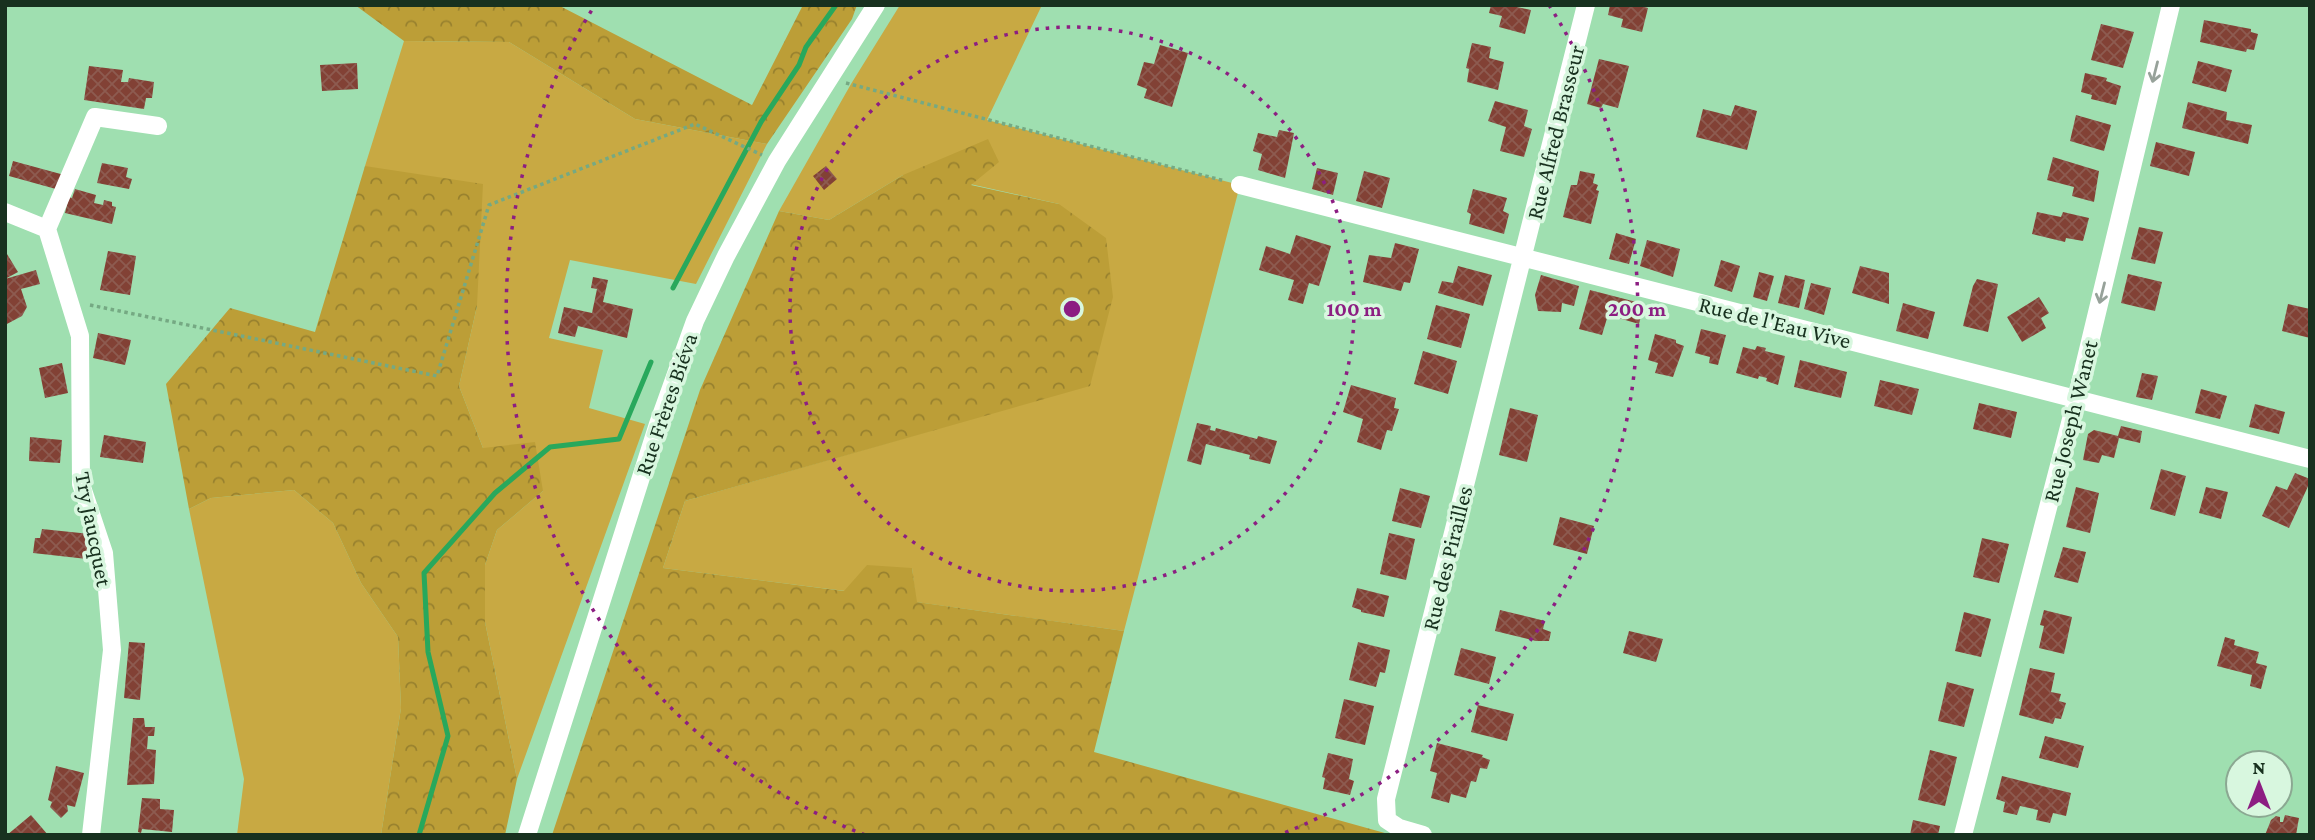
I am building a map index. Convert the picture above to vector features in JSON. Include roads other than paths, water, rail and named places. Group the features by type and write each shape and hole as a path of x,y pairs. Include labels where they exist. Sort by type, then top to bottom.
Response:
{"street":[{"name":"Rue Frères Biéva","path":"527,835 657,425 695,321 777,161 876,5"},
{"name":"Rue Alfred Brasseur","path":"1523,258 1586,5"},
{"name":"Rue Joseph Wanet","path":"1963,835 2076,400 2171,5"},
{"path":"5,212 47,229 94,117 158,126"},
{"name":"Rue de l'Eau Vive","path":"1240,185 2310,460"},
{"name":"Try Jaucquet","path":"47,229 79,336 81,484 104,553 112,650 91,835"},
{"name":"Rue des Pirailles","path":"1423,835 1399,828 1387,820 1386,799 1523,258"}],"waterway":[{"path":"673,288 761,122 799,65 806,47 836,5"},
{"path":"419,835 448,736 428,652 424,573 495,493 550,447 619,439 651,362"}]}
